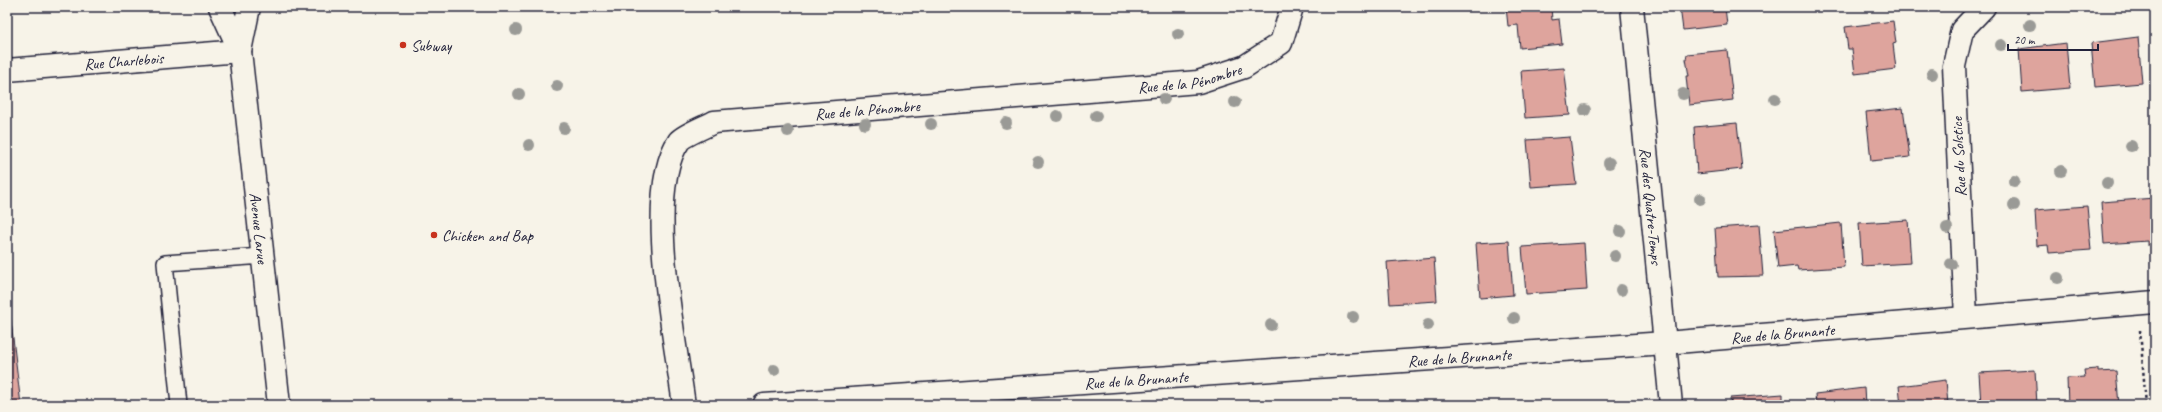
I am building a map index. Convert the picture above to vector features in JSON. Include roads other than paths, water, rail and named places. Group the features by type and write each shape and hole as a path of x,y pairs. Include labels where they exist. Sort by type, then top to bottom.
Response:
{"street":[{"name":"Avenue Larue","path":"220,7 240,51"},
{"name":"Avenue Larue","path":"249,7 240,51 279,405"},
{"name":"Rue de la Pénombre","path":"684,405 662,244 665,174 680,140 714,122 1198,82 1244,67 1281,43 1292,7"},
{"name":"Rue des Quatre-Temps","path":"1632,7 1671,405"},
{"name":"Rue du Solstice","path":"1966,317 1954,66 1962,30 1984,7"},
{"name":"Rue Charlebois","path":"7,70 240,51"},
{"name":"Rue de la Brunante","path":"764,405 1665,343 2146,303"}],"lane":[{"path":"179,405 165,263 263,256"}],"place":[{"name":"Subway","path":"403,45"},
{"name":"Chicken and Bap","path":"434,235"}]}
